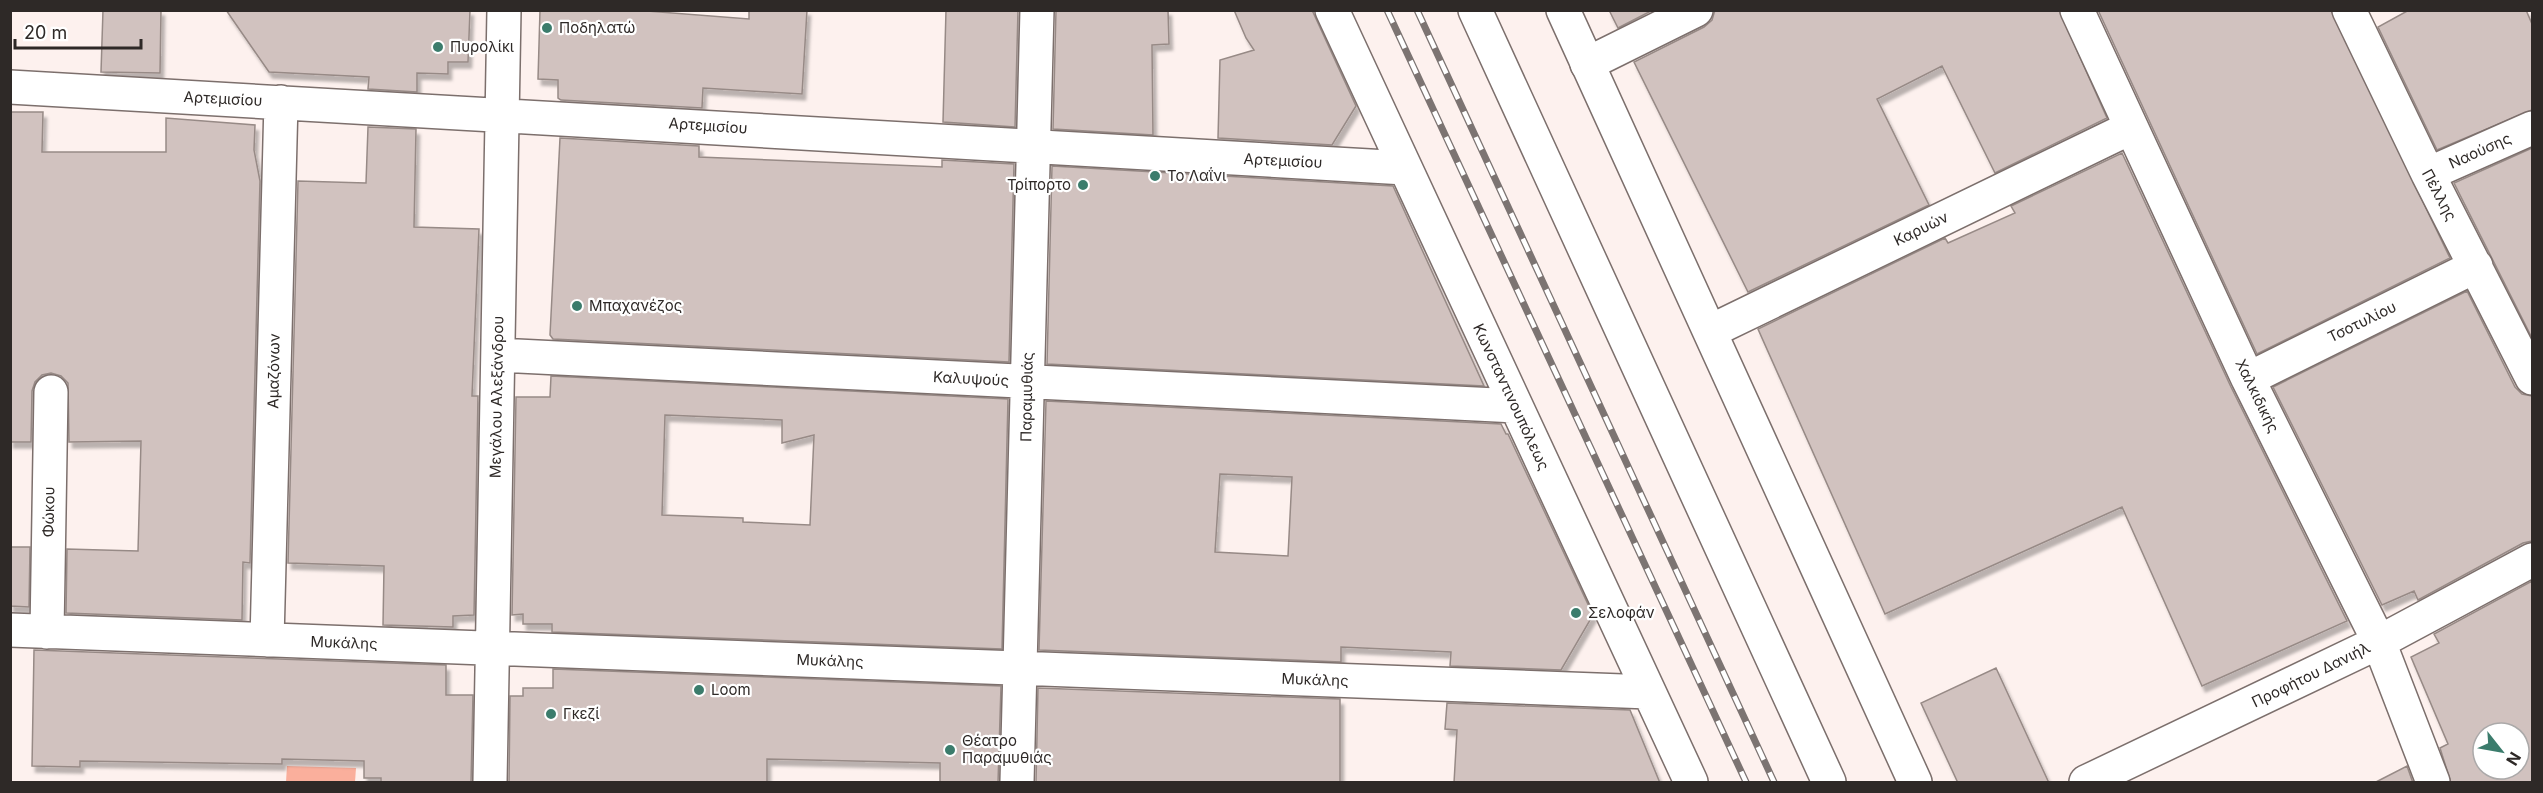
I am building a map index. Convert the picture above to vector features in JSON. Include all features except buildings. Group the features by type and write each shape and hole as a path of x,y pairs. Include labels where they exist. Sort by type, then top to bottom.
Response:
{"street":[{"name":"Μεγάλου Αλεξάνδρου","path":"490,783 504,10"},
{"name":"Παραμυθιάς","path":"1017,783 1037,10"},
{"name":"Κωνσταντινουπόλεως","path":"1332,10 1691,783"},
{"path":"1475,10 1829,783"},
{"path":"1563,10 1915,783"},
{"path":"1587,63 1696,10"},
{"name":"Χαλκιδικής","path":"2077,10 2248,379 2379,642 2433,783"},
{"name":"Πέλλης","path":"2349,10 2428,174 2532,378"},
{"name":"Αρτεμισίου","path":"10,87 502,113 1405,168"},
{"name":"Αμαζόνων","path":"267,640 281,102"},
{"name":"Καρυών","path":"1711,331 2130,128"},
{"name":"Ναούσης","path":"2428,174 2532,128"},
{"name":"Τσοτυλίου","path":"2248,379 2476,266"},
{"name":"Καλυψούς","path":"498,355 1516,406"},
{"name":"Φώκου","path":"47,632 51,392"},
{"name":"Προφήτου Δανιήλ","path":"2094,781 2379,642 2532,560"},
{"name":"Μυκάλης","path":"10,630 1649,692"}],"shaded area":[{"path":"287,766 356,768 355,782 286,782"}],"railway":[{"path":"1387,10 1746,782"},
{"path":"1417,10 1774,782"}],"place":[{"name":"Ποδηλατώ","path":"547,28"},
{"name":"Πυρολίκι","path":"438,47"},
{"name":"Το Λαΐνι","path":"1155,176"},
{"name":"Τρίπορτο","path":"1083,185"},
{"name":"Μπαχανέζος","path":"577,306"},
{"name":"Σελοφάν","path":"1576,613"},
{"name":"Loom","path":"699,690"},
{"name":"Γκεζί","path":"551,714"},
{"name":"Θέατρο Παραμυθιάς","path":"950,750"}]}
